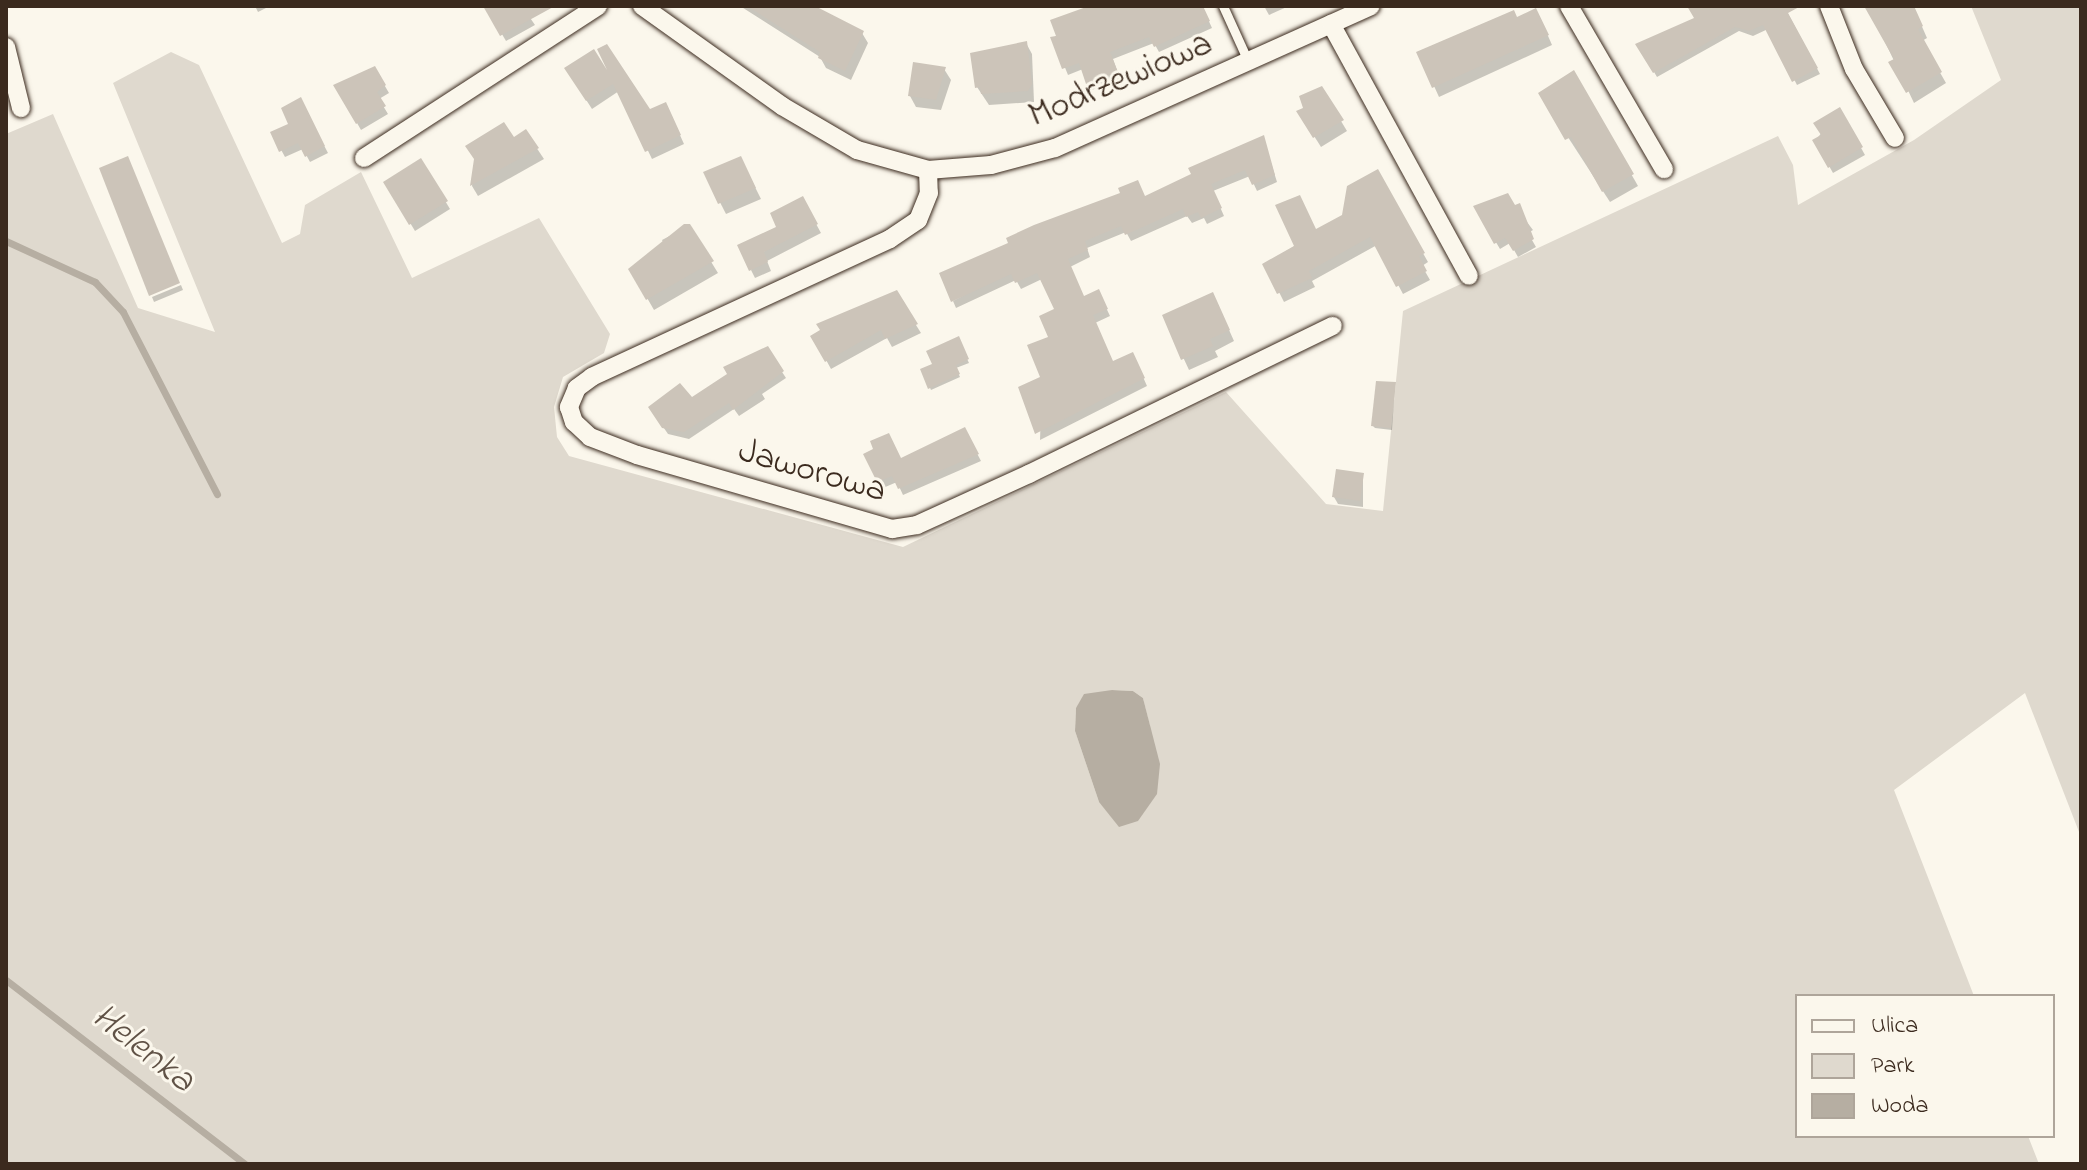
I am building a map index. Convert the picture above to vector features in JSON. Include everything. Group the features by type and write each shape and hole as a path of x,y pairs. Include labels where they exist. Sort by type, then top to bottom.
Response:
{"street":[{"path":"364,158 598,6"},
{"name":"Modrzewiowa","path":"642,6 782,106 844,143 928,170 991,165 1055,148 1371,6"},
{"path":"1569,6 1664,169"},
{"path":"1829,6 1854,69 1895,138"},
{"path":"1331,24 1469,276"},
{"path":"6,47 21,108"},
{"name":"Jaworowa","path":"928,170 929,193 918,220 890,239 592,377 577,388 569,407 574,422 590,437 637,455 892,529 917,525 1029,474 1333,326"}],"lane":[{"path":"1223,6 1248,61"}],"green space":[{"path":"1971,6 2081,6 2081,837 2025,693 1894,790 1973,994 1795,994 1795,1138 2029,1138 2039,1164 6,1164 6,134 53,114 138,308 215,332 113,83 171,52 199,65 282,243 300,234 305,205 361,172 412,278 539,218 610,334 604,353 563,377 554,407 557,437 569,456 903,547 1226,392 1326,504 1383,511 1403,311 1778,136 1793,165 1798,205 1914,140 2001,80","holes":["1112,690 1133,691 1143,698 1150,726 1099,802 1075,731 1076,708"]}],"water":[{"path":"1133,691 1143,698 1160,764 1157,794 1138,821 1119,827 1099,802 1075,731 1076,708 1084,694"}],"building":[{"path":"483,6 555,6 500,36"},
{"path":"747,6 815,6 864,31 845,71 818,58 820,52"},
{"path":"1089,6 1203,6 1210,21 1154,47 1149,37 1110,52 1118,72 1086,84 1079,63 1062,69 1050,37 1056,36 1050,20"},
{"path":"1687,6 1801,6 1788,13 1818,68 1792,82 1763,25 1749,31 1735,27 1653,73 1635,44 1694,18"},
{"path":"1864,6 1914,6 1923,26 1918,29 1942,72 1906,93 1888,62 1894,59"},
{"path":"1536,8 1549,35 1432,88 1416,52 1514,10 1517,17"},
{"path":"1027,41 1032,84 1028,91 981,94 980,87 975,88 970,53"},
{"path":"607,44 650,109 666,102 681,135 645,152 613,84 586,101 564,68 594,49 607,70 597,49"},
{"path":"913,62 946,67 936,100 908,96"},
{"path":"375,66 386,85 377,92 386,106 356,124 333,85"},
{"path":"1574,70 1634,174 1602,192 1571,137 1565,140 1538,93"},
{"path":"1322,86 1344,120 1313,138 1296,111 1303,108 1299,96"},
{"path":"301,97 325,146 305,157 298,143 279,152 270,132 288,124 281,108"},
{"path":"1840,107 1863,147 1828,168 1812,140 1821,135 1813,123"},
{"path":"504,122 514,137 526,129 539,148 470,186 474,159 465,146"},
{"path":"1264,135 1275,175 1252,185 1245,170 1211,184 1222,208 1201,218 1198,212 1186,217 1183,209 1125,235 1121,226 1085,241 1088,250 1068,259 1084,296 1099,289 1108,309 1093,315 1113,361 1133,352 1145,378 1035,434 1018,387 1040,377 1027,345 1048,337 1039,316 1054,309 1037,273 1015,283 1011,274 951,302 939,273 1008,243 1006,238 1034,225 1120,193 1118,188 1138,180 1145,196 1191,174 1188,168"},
{"path":"128,156 180,283 149,296 99,168"},
{"path":"741,156 756,188 718,204 703,172"},
{"path":"421,158 448,201 409,225 383,182"},
{"path":"1378,169 1425,253 1419,256 1427,271 1396,287 1370,237 1309,271 1312,278 1277,294 1262,264 1294,246 1275,205 1300,195 1316,229 1342,215 1347,186"},
{"path":"1508,193 1515,205 1520,203 1534,239 1513,251 1505,238 1494,244 1473,206"},
{"path":"803,196 818,224 764,252 768,262 749,271 737,245 776,227 770,213"},
{"path":"684,224 690,224 714,261 646,300 628,269"},
{"path":"897,290 918,324 885,339 881,330 825,362 810,336 820,330 816,324"},
{"path":"1213,292 1230,330 1210,339 1213,346 1181,360 1162,315"},
{"path":"959,336 969,359 956,365 960,374 928,389 920,369 932,364 926,351"},
{"path":"768,346 784,371 733,410 729,403 684,432 662,428 648,407 680,383 692,397 727,374 723,367"},
{"path":"1376,381 1396,382 1391,428 1371,426"},
{"path":"965,427 979,454 898,489 892,476 877,482 863,454 873,449 870,441 889,433 901,458"},
{"path":"1336,469 1364,473 1360,501 1332,497"}],"waterway":[{"path":"6,241 95,282 123,312 217,494"},
{"name":"Helenka","path":"6,980 245,1164"}]}
